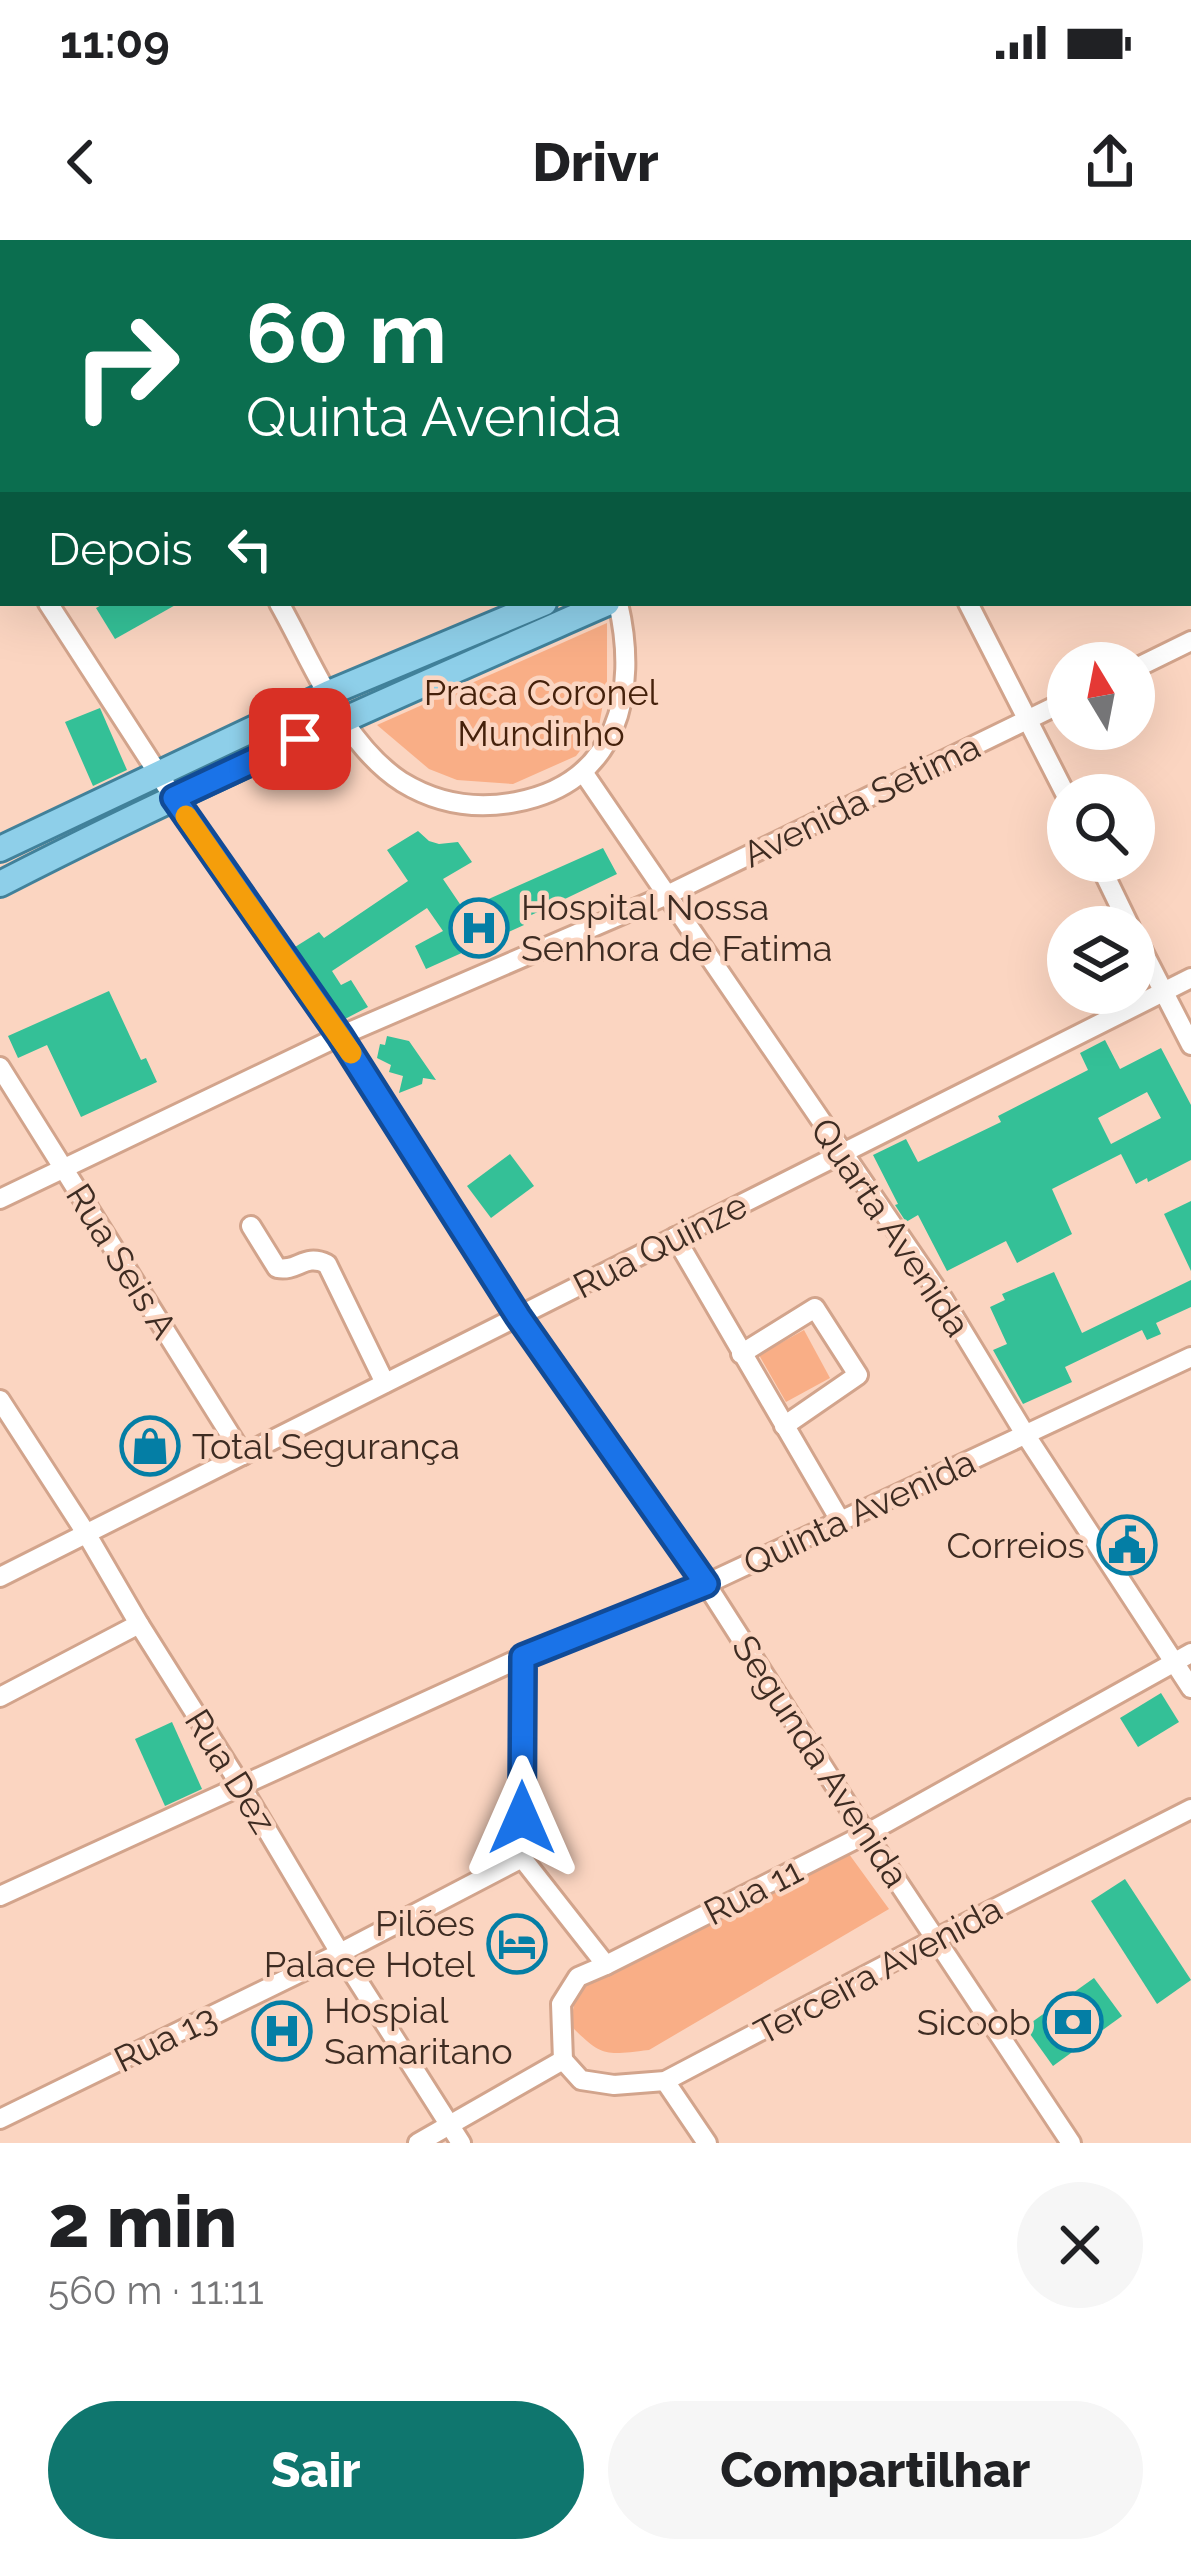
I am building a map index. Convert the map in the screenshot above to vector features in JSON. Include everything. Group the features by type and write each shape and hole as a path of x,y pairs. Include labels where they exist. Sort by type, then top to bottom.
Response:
{"main road":[{"path":"0,849 329,693 537,606"},
{"path":"0,884 342,719 600,606"},
{"path":"71,814 85,840"}],"street":[{"name":"Segunda Avenida","path":"50,606 174,798 340,1036 518,1316 706,1584 1071,2143"},
{"path":"282,606 342,719 374,760 434,798 467,806 530,799 560,788 583,772 603,748 623,702 627,650 619,606"},
{"path":"970,606 1056,774"},
{"path":"1155,659 1191,641"},
{"name":"Avenida Setima","path":"0,1199 340,1036 667,895 1047,710"},
{"name":"Quarta Avenida","path":"583,772 943,1299 1025,1434 1183,1658 1191,1688"},
{"path":"1155,978 1191,1045"},
{"name":"Rua Quinze","path":"0,1577 1191,978"},
{"name":"Rua Seis A","path":"0,1067 243,1455"},
{"path":"251,1226 277,1268 286,1270 308,1259 327,1264 385,1383"},
{"path":"675,1237 841,1522"},
{"path":"741,1354 815,1308 858,1375 784,1426"},
{"name":"Quinta Avenida","path":"0,1897 523,1657 706,1584 1191,1358"},
{"name":"Rua Dez","path":"0,1400 456,2134"},
{"path":"0,1697 139,1624"},
{"path":"523,1657 522,1858 606,1965"},
{"name":"Rua 11","path":"563,2060 561,2004 578,1977 866,1834 1183,1658"},
{"name":"Terceira Avenida","path":"563,2060 581,2080 614,2085 665,2081 1191,1809"},
{"name":"Rua 13","path":"0,2119 522,1858"},
{"path":"418,2143 456,2134 563,2060"},
{"path":"665,2081 707,2143"}],"green space":[{"name":"Praca Coronel Mundinho","path":"607,623 607,681 599,726 576,756 513,784 457,780 429,769 377,725"},
{"path":"804,1330 830,1378 786,1402 759,1355"},
{"path":"849,1854 889,1909 649,2050 605,2052 570,2025 578,1985"}],"building":[{"path":"100,606 174,606 115,639 96,608"},
{"path":"100,708 127,770 93,786 65,722"},
{"name":"Hospital Nossa Senhora de Fatima","path":"418,831 439,844 458,842 472,862 443,879 464,910 603,848 617,874 521,920 524,925 426,969 415,946 443,931 427,908 332,971 341,985 351,980 368,1007 345,1019 295,947 319,932 324,938 408,881 387,850"},
{"path":"109,991 141,1060 146,1058 157,1082 81,1117 47,1045 18,1058 8,1036"},
{"path":"387,1036 409,1041 436,1080 423,1078 422,1084 399,1093 403,1076 389,1072 391,1065 377,1058"},
{"path":"1105,1040 1120,1069 1161,1048 1191,1105 1191,1160 1136,1184 1121,1154 1052,1189 1072,1234 1017,1263 1006,1241 947,1271 918,1215 906,1222 895,1205 873,1155 906,1139 918,1162 1001,1122 998,1116 1088,1070 1080,1053","holes":["1147,1092 1161,1118 1111,1144 1098,1118"]},
{"path":"510,1154 534,1186 491,1218 467,1186"},
{"path":"1191,1201 1191,1271 1164,1214"},
{"path":"1054,1272 1082,1333 1191,1280 1191,1307 1156,1323 1161,1334 1147,1340 1142,1330 1065,1367 1072,1382 1023,1404 993,1350 1007,1344 990,1307 1005,1300 1002,1294"},
{"path":"1161,1693 1179,1722 1138,1747 1120,1718"},
{"path":"172,1722 202,1789 165,1806 135,1739"},
{"path":"1125,1879 1191,1980 1157,2004 1091,1901"},
{"name":"Sicoob","path":"1094,1978 1122,2016 1053,2066 1025,2027"}],"slow traffic":[{"path":"186,816 351,1053"}],"place":[{"name":"Hospital Nossa Senhora de Fatima","path":"479,928"},
{"name":"Total Segurança","path":"150,1446"},
{"name":"Correios","path":"1127,1545"},
{"name":"Pilões Palace Hotel","path":"517,1944"},
{"name":"Sicoob","path":"1073,2022"},
{"name":"Hospial Samaritano","path":"282,2031"}],"route":[{"path":"300,739 174,798 340,1036 518,1316 706,1584 523,1657 522,1818"}]}
